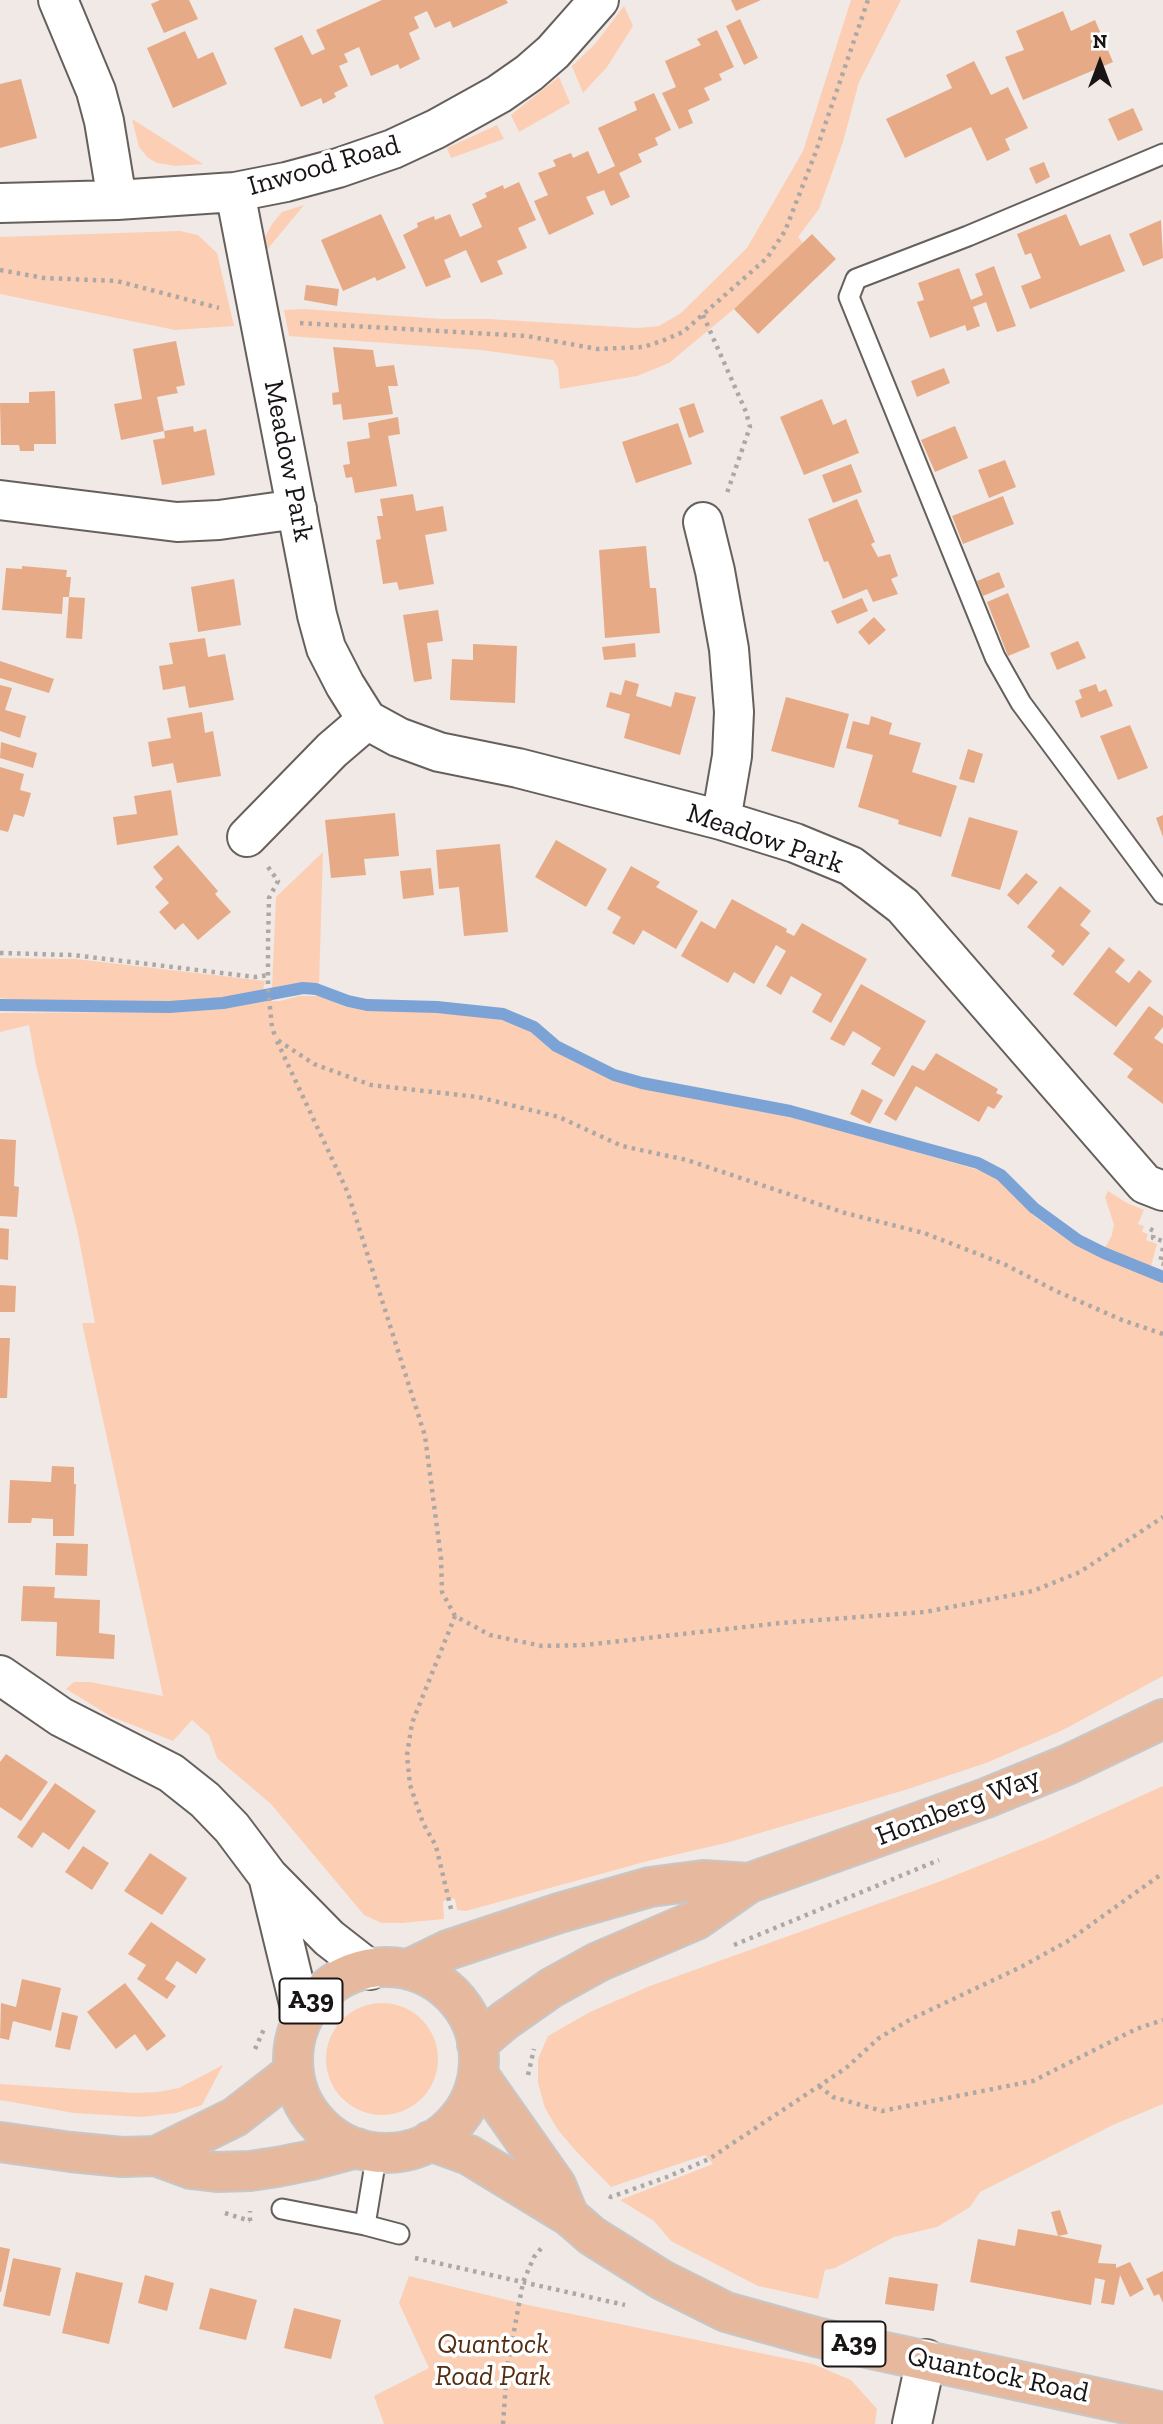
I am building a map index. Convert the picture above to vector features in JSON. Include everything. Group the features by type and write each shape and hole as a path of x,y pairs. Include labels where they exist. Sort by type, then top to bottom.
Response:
{"main road":[{"name":"Homberg Way","path":"479,2060 504,2021 551,1988 598,1962 696,1920 748,1883 986,1798 1069,1764 1163,1720"},
{"name":"Homberg Way","path":"409,1969 448,1950 559,1913 650,1887 703,1880 748,1883"},
{"name":"A39","path":"0,2142 122,2157 156,2156 191,2169 217,2172 250,2171 367,2150 412,2150 455,2125 468,2109 479,2060 471,2023 462,2007 432,1978 409,1969 370,1970 348,1975 327,1984 313,1998 284,2018 292,2053 293,2072 303,2104 319,2126 336,2138 367,2150"},
{"name":"Quantock Road","path":"479,2060 556,2185 558,2229"},
{"name":"A39","path":"156,2156 234,2116 293,2072"},
{"name":"Quantock Road","path":"430,2141 469,2155 558,2229 592,2236 662,2280 726,2312 816,2337 1163,2412"}],"street":[{"path":"58,0 96,91 104,121 117,200"},
{"name":"Inwood Road","path":"0,203 117,200 234,192 286,182 349,164 393,149 470,111 529,73 580,24 599,0"},
{"name":"Meadow Park","path":"234,192 317,615 326,648 367,720 398,737 439,752 517,768 721,820 795,843 851,866 903,906 1145,1184 1163,1191"},
{"path":"0,500 177,522 230,519 297,509"},
{"path":"703,522 729,649 734,712 732,756 721,820"},
{"path":"247,837 332,750 367,720"},
{"path":"3,1685 171,1773 205,1800 232,1828 268,1876 329,1938 370,1970"},
{"path":"268,1876 284,2018"},
{"path":"912,2424 926,2359"}],"lane":[{"path":"1163,154 968,236 856,279 849,297 995,657 1021,703 1163,894"},
{"path":"365,2225 367,2150"},
{"path":"282,2209 399,2234"}],"path":[{"path":"0,270 44,278 117,281 286,323 527,336 597,349 643,346 662,341 683,332 767,258 785,231 815,154 868,0"},
{"path":"703,315 746,412 750,427 724,502 703,522"},
{"path":"247,837 278,881 269,898 268,988 272,1027 348,1194 425,1436 441,1558 442,1592 455,1616 490,1635 542,1646 925,1612 1033,1591 1080,1572 1163,1517"},
{"path":"0,953 73,954 255,977 269,975"},
{"path":"276,1038 314,1064 371,1085 478,1097 558,1117 622,1146 687,1160 845,1213 924,1233 1004,1264 1122,1320 1163,1334"},
{"path":"1163,1248 1160,1263 1163,1264"},
{"path":"453,1916 436,1846 422,1823 410,1785 407,1755 412,1723 455,1616"},
{"path":"602,2191 611,2197 709,2159 846,2068 879,2038 911,2019 1021,1968 1068,1941 1163,1873"},
{"path":"253,2052 263,2034 284,2018"},
{"path":"819,2086 833,2097 882,2111 1033,2081 1136,2029 1163,2020"},
{"path":"530,2085 528,2073 534,2046"},
{"path":"503,2424 507,2369 523,2282 534,2257 558,2229"},
{"path":"488,2273 635,2307"}],"green space":[{"path":"851,0 901,0 859,82 843,142 819,209 798,237 803,243 734,309 669,363 637,376 560,389 558,368 553,360 481,350 289,336 284,310 638,328 659,326 681,313 747,248 803,151"},
{"path":"624,6 633,26 607,67 583,93 572,66 595,44"},
{"path":"559,77 570,103 519,132 511,115"},
{"path":"132,119 203,164 176,166 157,163 148,158 139,147"},
{"path":"497,125 504,139 451,158 447,148"},
{"path":"304,205 266,251 264,239 272,224 282,212"},
{"path":"180,231 198,235 217,253 234,326 175,330 0,294 0,237"},
{"path":"323,852 319,986 302,983 272,988 276,897"},
{"path":"0,958 76,959 265,981 263,990 212,1001 27,1001 0,998"},
{"path":"299,996 321,996 346,1007 485,1016 516,1024 534,1034 550,1049 608,1078 771,1111 982,1171 1003,1182 1034,1216 1062,1236 1089,1251 1163,1280 1163,1676 1061,1731 986,1763 905,1790 726,1843 648,1861 466,1911 457,1910 455,1899 448,1898 443,1902 444,1919 402,1923 382,1923 364,1915 271,1804 217,1758 209,1735 192,1720 173,1741 110,1716 66,1689 74,1682 90,1682 163,1696 82,1323 95,1323 77,1229 36,1065 29,1025 0,1032 0,1013 170,1012 280,1001"},
{"path":"1108,1191 1144,1210 1138,1224 1144,1226 1142,1232 1148,1234 1146,1240 1157,1244 1151,1266 1163,1270 1163,1275 1103,1251 1114,1225 1105,1197"},
{"path":"1163,1786 1163,2104 1115,2124 980,2192 970,2207 937,2227 894,2237 835,2268 825,2270 818,2299 758,2286 671,2241 654,2221 620,2200 713,2164 705,2155 611,2187 558,2130 545,2108 538,2083 538,2059 548,2036 590,2012 650,1986 941,1881 1046,1839"},
{"path":"382,2003 403,2008 421,2020 433,2038 438,2059 433,2080 421,2098 403,2110 382,2115 361,2110 343,2098 331,2080 326,2059 331,2038 343,2020 361,2008"},
{"path":"223,2065 202,2105 176,2113 142,2117 74,2113 0,2100 0,2084 134,2093 158,2092 179,2088"},
{"name":"Quantock Road Park","path":"409,2276 528,2305 813,2364 851,2380 877,2409 875,2424 384,2424 374,2396 429,2368 399,2303"}],"building":[{"path":"160,0 189,0 198,19 164,33 151,4"},
{"path":"382,0 506,0 508,3 453,28 450,21 435,28 427,11 414,17 419,28 409,33 420,59 400,69 398,64 371,76 359,47 344,54 348,62 339,66 348,86 334,93 336,97 323,104 321,98 301,107 274,48 302,35 312,55 325,49 316,30"},
{"path":"731,0 761,0 736,11"},
{"path":"1063,11 1071,31 1095,20 1113,62 1023,100 1005,57 1024,50 1016,31"},
{"path":"740,19 758,58 744,65 726,26"},
{"path":"717,30 734,67 719,74 722,80 704,88 710,100 688,110 693,123 679,129 662,93 676,87 665,61 701,45 697,39"},
{"path":"185,31 198,59 213,52 227,84 173,108 147,48"},
{"path":"974,61 991,95 1008,87 1028,128 1005,139 1010,150 987,161 971,127 905,158 886,119 952,88 946,75"},
{"path":"21,79 37,138 0,148 0,84"},
{"path":"654,93 671,130 655,138 658,145 638,154 642,162 619,173 630,197 611,206 604,190 586,197 594,214 549,235 534,201 548,195 538,173 556,166 553,160 571,153 573,158 588,151 598,174 615,166 598,128 637,110 634,102"},
{"path":"1133,108 1143,130 1118,141 1108,119"},
{"path":"1044,162 1050,177 1036,184 1029,168"},
{"path":"519,182 536,220 518,228 527,248 497,261 503,274 481,283 466,250 444,260 451,277 426,287 403,235 418,227 417,223 434,216 435,220 450,214 460,237 482,227 472,204 487,197 485,193"},
{"path":"381,214 406,268 377,281 375,277 343,291 321,240"},
{"path":"1066,214 1080,246 1110,234 1125,271 1030,309 1021,286 1041,278 1031,253 1025,255 1017,234"},
{"path":"1161,220 1163,258 1143,266 1129,234"},
{"path":"812,234 836,259 758,334 734,309"},
{"path":"994,266 1016,326 997,332 986,302 973,307 980,326 967,331 965,325 930,338 917,302 924,300 918,283 959,268 971,300 983,295 975,274"},
{"path":"306,285 339,289 337,306 304,300"},
{"path":"176,341 185,385 176,387 178,393 157,397 164,431 121,440 114,404 142,399 133,349"},
{"path":"333,347 373,350 376,367 394,365 398,386 388,386 393,414 343,420 341,404 333,405 332,393 339,392"},
{"path":"944,368 950,383 917,397 911,381"},
{"path":"55,391 56,444 34,444 34,451 20,451 19,445 1,445 0,403 29,403 29,392"},
{"path":"822,399 833,425 846,419 859,453 804,475 780,417"},
{"path":"694,403 704,432 689,438 679,408"},
{"path":"398,417 400,434 388,436 397,486 355,493 352,477 346,478 343,465 350,464 347,442 370,438 368,423"},
{"path":"678,423 692,464 636,483 622,442"},
{"path":"193,426 194,432 206,429 215,475 162,485 153,440 165,438 164,431"},
{"path":"955,426 968,458 935,472 921,440"},
{"path":"1005,460 1016,487 989,498 978,470"},
{"path":"851,464 862,492 833,503 822,475"},
{"path":"413,494 416,511 443,506 447,531 425,535 434,584 399,590 397,582 383,584 376,540 381,539 377,516 383,516 380,499"},
{"path":"1003,496 1014,524 963,544 952,516"},
{"path":"857,499 875,542 871,544 878,557 890,554 898,576 891,579 898,594 873,602 867,589 843,599 828,561 824,562 808,519"},
{"path":"646,546 650,588 656,588 660,633 605,638 599,550"},
{"path":"22,566 67,570 66,577 71,577 69,597 63,597 62,614 2,610 6,568 22,569"},
{"path":"999,572 1005,587 983,596 977,581"},
{"path":"234,579 241,625 198,632 191,587"},
{"path":"1008,593 1030,647 1008,656 987,602"},
{"path":"69,597 85,598 82,639 66,638"},
{"path":"862,598 868,611 837,624 831,611"},
{"path":"438,610 443,641 427,643 432,679 414,682 403,615"},
{"path":"874,617 886,630 869,645 858,632"},
{"path":"205,638 208,657 225,654 234,700 189,708 185,686 163,690 159,666 173,664 169,643"},
{"path":"1078,641 1086,658 1057,670 1050,653"},
{"path":"635,643 636,657 604,660 602,647"},
{"path":"473,644 517,646 515,703 450,700 452,659 473,660"},
{"path":"0,661 54,679 49,693 0,678"},
{"path":"625,680 639,684 636,696 671,707 675,692 696,697 680,755 624,738 630,714 606,707 610,692 621,695"},
{"path":"1096,684 1099,692 1106,689 1113,706 1081,718 1075,701 1082,698 1079,690"},
{"path":"0,685 12,688 5,710 26,716 20,738 0,731"},
{"path":"786,697 849,714 834,768 771,751"},
{"path":"202,712 205,733 213,731 221,776 177,783 173,763 152,767 148,742 171,738 167,718"},
{"path":"871,716 892,723 889,734 921,743 912,772 957,786 941,837 898,824 899,820 858,807 873,755 846,748 853,721 869,725"},
{"path":"1130,725 1148,768 1118,780 1100,736"},
{"path":"1,742 37,753 33,768 0,758"},
{"path":"968,749 983,754 974,783 959,779"},
{"path":"0,767 24,774 20,790 31,793 24,817 14,814 8,832 0,830"},
{"path":"171,790 178,835 117,845 113,817 137,814 134,796"},
{"path":"395,813 399,856 364,859 366,875 331,878 325,820"},
{"path":"1163,815 1163,837 1156,818"},
{"path":"969,817 1018,831 1000,890 951,876"},
{"path":"556,840 607,869 586,907 535,877"},
{"path":"500,844 508,932 464,936 459,887 439,889 436,850"},
{"path":"178,845 218,891 215,894 231,912 198,940 183,923 175,930 159,912 169,903 155,887 163,879 153,867"},
{"path":"631,866 660,882 656,887 698,911 676,949 643,930 634,945 612,933 621,917 607,909"},
{"path":"431,868 434,895 403,899 400,871"},
{"path":"1026,873 1038,882 1018,905 1007,895"},
{"path":"1060,886 1091,911 1080,925 1090,933 1063,966 1051,956 1055,951 1027,927"},
{"path":"732,899 787,929 786,932 794,936 802,923 867,959 831,1023 812,1012 822,994 791,976 781,995 766,986 786,951 776,945 754,984 734,972 728,983 681,956 701,921 715,929"},
{"path":"1109,947 1125,960 1115,972 1129,983 1139,970 1152,981 1116,1027 1073,994"},
{"path":"861,984 926,1021 894,1077 871,1064 881,1048 853,1031 844,1046 830,1039"},
{"path":"1149,1006 1163,1016 1163,1027 1154,1038 1163,1044 1163,1104 1127,1077 1133,1069 1113,1054"},
{"path":"936,1053 998,1089 996,1093 1003,1096 994,1109 988,1106 979,1122 916,1086 896,1121 884,1114 912,1065 924,1071"},
{"path":"862,1089 883,1100 870,1124 850,1114"},
{"path":"0,1139 16,1140 14,1186 19,1187 17,1217 0,1216"},
{"path":"0,1228 9,1229 8,1260 0,1259"},
{"path":"0,1285 16,1286 15,1312 0,1312"},
{"path":"0,1338 10,1338 7,1398 0,1398"},
{"path":"52,1466 74,1467 74,1536 53,1536 53,1519 32,1518 31,1523 8,1523 10,1480 51,1482"},
{"path":"56,1543 88,1544 87,1576 55,1575"},
{"path":"23,1586 55,1587 54,1598 100,1600 99,1633 115,1635 114,1659 56,1656 57,1622 21,1621"},
{"path":"6,1754 48,1782 21,1821 0,1807 0,1762"},
{"path":"55,1783 96,1811 69,1850 43,1832 32,1848 17,1837"},
{"path":"83,1846 109,1863 92,1890 65,1872"},
{"path":"150,1853 187,1878 162,1915 124,1891"},
{"path":"151,1922 206,1959 196,1974 177,1961 165,1979 176,1986 167,1999 137,1979 146,1965 128,1954"},
{"path":"22,1979 61,1988 51,2031 13,2021 9,2040 0,2038 1,2003 16,2007"},
{"path":"125,1983 166,2036 147,2051 135,2034 116,2049 87,2012"},
{"path":"62,2012 78,2016 70,2050 55,2047"},
{"path":"1060,2210 1068,2234 1058,2236 1051,2212"},
{"path":"1018,2229 1102,2245 1098,2263 1116,2264 1116,2268 1130,2262 1144,2289 1130,2297 1120,2275 1114,2305 1101,2303 1105,2280 1095,2278 1091,2305 970,2282 978,2239 1015,2246"},
{"path":"0,2247 10,2249 1,2292 0,2292"},
{"path":"13,2258 61,2268 50,2316 3,2306"},
{"path":"1163,2271 1163,2303 1159,2294 1154,2296 1146,2279"},
{"path":"76,2272 123,2283 109,2344 62,2333"},
{"path":"145,2275 174,2283 167,2311 138,2303"},
{"path":"889,2277 938,2284 934,2311 885,2304"},
{"path":"210,2288 257,2300 246,2340 199,2329"},
{"path":"294,2308 341,2320 331,2359 284,2348"}],"waterway":[{"path":"0,1005 169,1007 223,1003 303,988 316,989 367,1005 437,1007 503,1014 534,1027 556,1046 614,1075 642,1083 790,1111 978,1163 1001,1175 1034,1208 1078,1240 1163,1277"}]}
